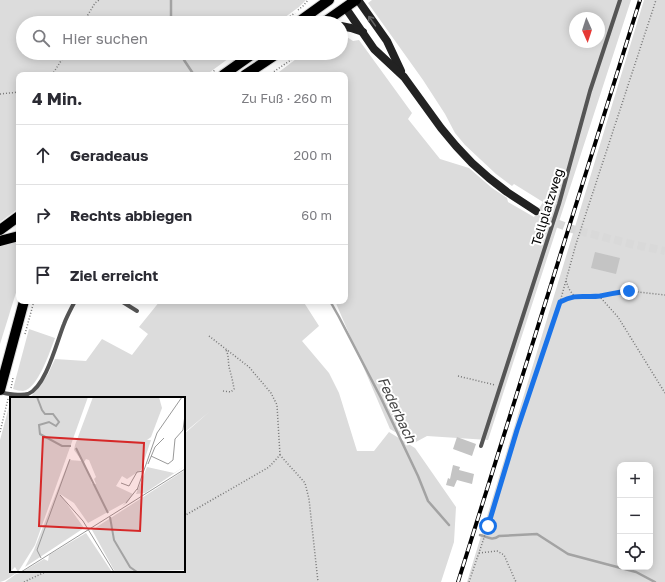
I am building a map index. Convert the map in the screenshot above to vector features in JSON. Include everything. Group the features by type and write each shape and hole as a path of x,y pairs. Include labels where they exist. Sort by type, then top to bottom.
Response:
{"main road":[{"path":"313,12 317,0"},
{"path":"307,16 329,0"},
{"path":"330,16 343,4 357,0 387,41 404,77 456,146 489,178 536,211"},
{"path":"343,4 374,49 404,77"},
{"path":"348,27 363,32"},
{"path":"227,72 244,60"},
{"path":"250,72 268,60"},
{"path":"0,230 16,218"},
{"path":"0,241 16,237"},
{"path":"0,391 23,304"}],"lane":[{"name":"Tellplatzweg","path":"481,446 559,204 590,91 620,0"},
{"path":"0,391 10,394 27,394 36,388 46,373 73,304"},
{"path":"126,304 137,311"}],"path":[{"path":"94,0 95,4"},
{"path":"88,16 99,0"},
{"path":"289,16 303,6 308,0"},
{"path":"469,582 517,430 560,302 576,244 656,0"},
{"path":"54,72 62,60"},
{"path":"273,72 290,60"},
{"path":"0,94 16,92"},
{"path":"566,281 569,290 574,296"},
{"path":"560,302 574,296 599,296 629,291 665,295"},
{"path":"599,296 618,317 665,394"},
{"path":"24,337 33,304"},
{"path":"209,336 248,367 271,393 277,405 280,455 305,483 310,499 318,582"},
{"path":"223,391 231,392 234,390 229,366 229,355 226,349"},
{"path":"0,432 14,373"},
{"path":"458,376 500,386"},
{"path":"185,515 269,467 280,455"},
{"path":"478,553 497,551 504,555 516,582"},
{"path":"24,582 47,572"}],"shaded area":[{"path":"0,0 306,0 287,16 16,16 16,60 226,60 210,72 16,72 16,210 0,222"},
{"path":"372,0 631,0 488,440 427,436 414,443 390,429 336,304 348,304 348,72 279,72 295,60 348,60 348,38 353,41 359,40 412,113 408,119 440,159 469,168 492,188 507,198 508,202 534,217 543,202 514,184 512,186 496,174 465,145 455,133 445,114 423,80 368,3"},
{"path":"644,0 665,0 665,582 467,582"},
{"path":"16,239 16,293 0,344 0,243"},
{"path":"158,304 305,304 319,326 302,341 329,373 339,393 357,451 374,451 389,432 415,448 456,507 454,542 441,582 5,582 16,574 23,572 185,572 185,433 209,412 185,432 185,397 31,397 48,374 55,359 86,361 102,339 132,355 148,334 139,327"},
{"path":"29,329 55,338 43,369 34,384 28,389 21,391 13,389"},
{"path":"10,403 10,572 19,572 0,582 0,440"}],"building":[{"path":"595,252 620,258 616,274 591,268"},
{"path":"457,437 476,444 472,456 453,449"},
{"path":"453,465 460,467 459,470 474,474 472,484 457,480 454,487 446,485 448,478 450,479"}],"waterway":[{"name":"Federbach","path":"171,0 171,16"},
{"name":"Federbach","path":"184,60 192,72"},
{"name":"Federbach","path":"332,304 381,398 418,476 428,501 449,525"},
{"name":"Federbach","path":"480,535 492,538 499,536 537,534 568,554 636,572 655,582"}],"tunnel":[{"path":"536,211 556,223 572,229 665,251"}],"railway":[{"path":"458,582 640,0"}],"route":[{"path":"488,526 517,430 560,302 574,296 599,296 629,291"}]}
